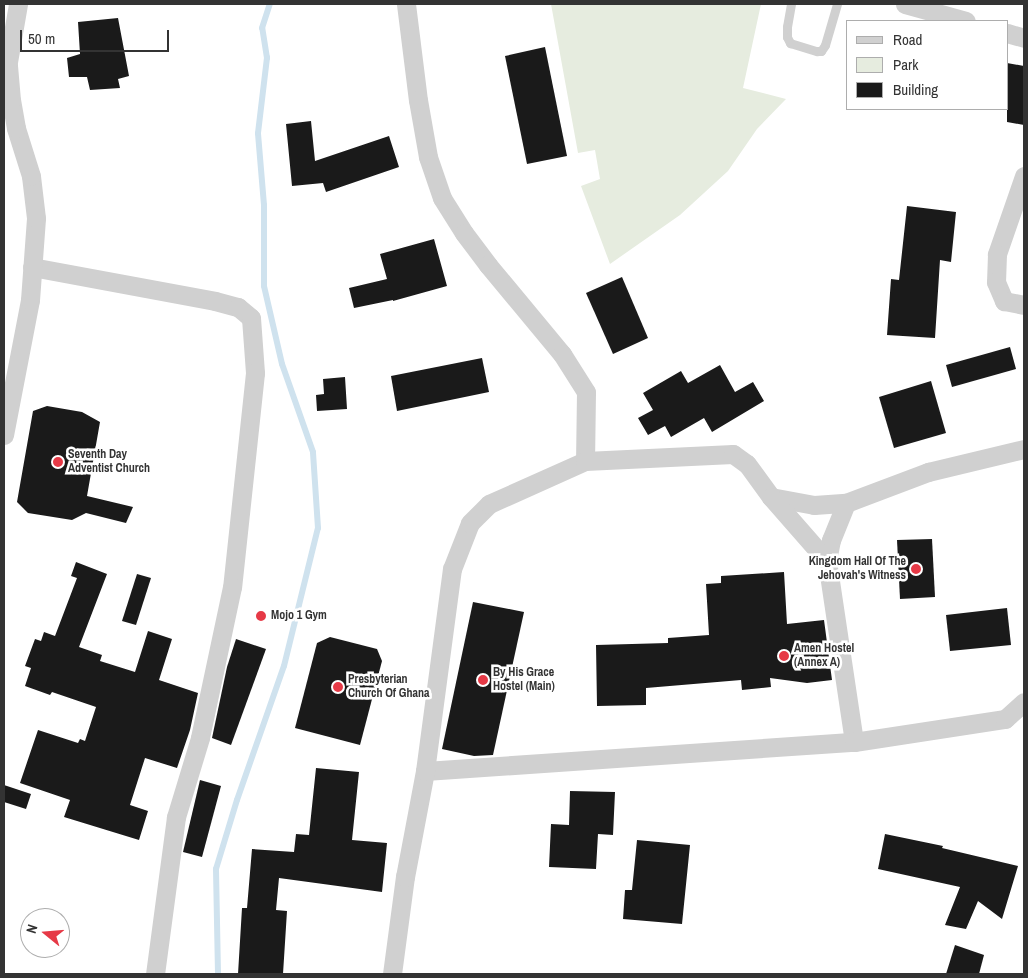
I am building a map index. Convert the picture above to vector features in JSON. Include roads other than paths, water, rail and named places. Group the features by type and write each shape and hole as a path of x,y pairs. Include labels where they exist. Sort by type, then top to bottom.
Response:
{"street":[{"path":"4,435 30,300 36,218 31,176 16,128 6,62 18,4"},
{"path":"406,4 418,100 428,157 442,198 464,233 488,265 562,354 586,392 585,461"},
{"path":"905,4 962,20"},
{"path":"1008,33 1024,38"},
{"path":"1024,176 998,254 996,282 1004,301 1024,305"},
{"path":"32,267 215,301 238,307 252,318 255,373 232,587 200,738 176,817 155,974"},
{"path":"771,497 814,506 846,503 928,472 1024,449"},
{"path":"392,974 405,877 425,771 452,569 470,523 489,504 585,461 733,454 747,464 771,497 828,561"},
{"path":"846,503 831,540 828,561 854,742"},
{"path":"425,771 854,742 1005,719 1024,702"}],"lane":[{"path":"791,4 787,37 790,42 817,51 821,51 825,45 837,4"}],"waterway":[{"path":"218,974 216,869 237,800 284,666 318,528 313,452 282,364 264,286 264,205 258,133 267,58 262,28 270,4"}],"place":[{"name":"Seventh Day Adventist Church","path":"58,462"},
{"name":"Kingdom Hall Of The Jehovah's Witness","path":"916,569"},
{"name":"Mojo 1 Gym","path":"261,616"},
{"name":"Amen Hostel (Annex A)","path":"784,656"},
{"name":"By His Grace Hostel (Main)","path":"483,680"},
{"name":"Presbyterian Church Of Ghana","path":"338,687"}]}
